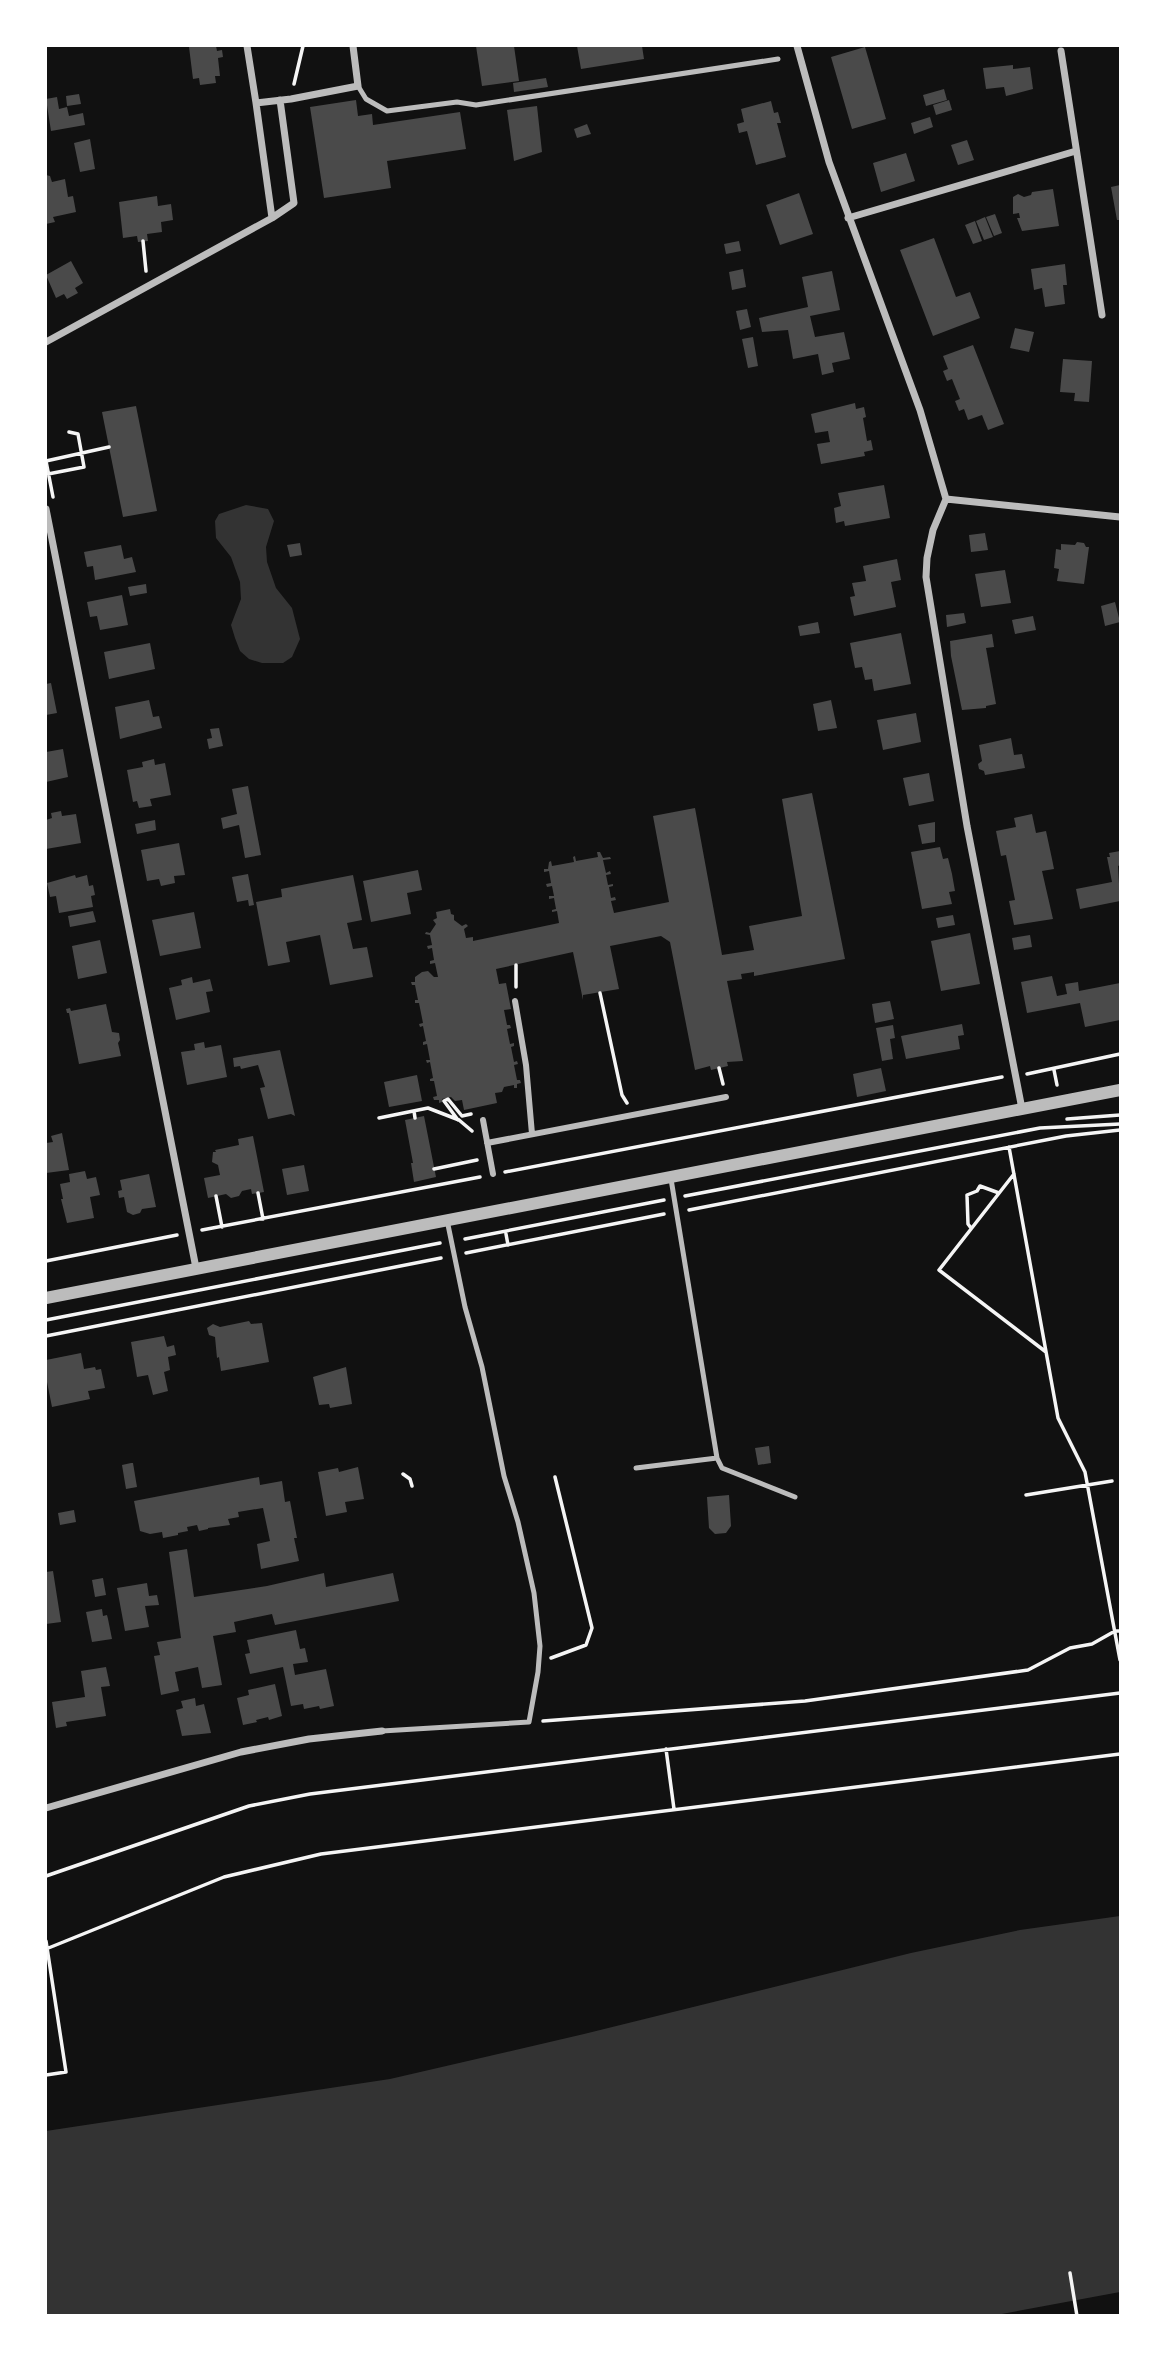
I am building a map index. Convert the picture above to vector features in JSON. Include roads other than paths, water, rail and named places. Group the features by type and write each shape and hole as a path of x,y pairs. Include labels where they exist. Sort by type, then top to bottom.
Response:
{"street":[{"path":"247,46 272,218"},
{"path":"256,103 358,86 353,46"},
{"path":"797,46 829,162 920,410 946,499 933,530 926,578 967,826 1022,1109"},
{"path":"1061,51 1102,315"},
{"path":"46,342 272,218 294,203 280,100"},
{"path":"848,218 1076,151"},
{"path":"946,499 1121,517"},
{"path":"46,509 196,1268"},
{"path":"515,1001 526,1065 532,1135"},
{"path":"46,1298 1121,1090"},
{"path":"487,1143 726,1097"},
{"path":"483,1120 493,1174"},
{"path":"46,1808 242,1752 309,1739 382,1731"}],"lane":[{"path":"358,86 366,99 387,111 457,102 476,105 778,59"},
{"path":"670,1176 717,1458 722,1468 794,1497"},
{"path":"382,1731 529,1722 539,1661 534,1593 504,1476 482,1367 465,1307 447,1220"},
{"path":"636,1468 717,1458"}]}
